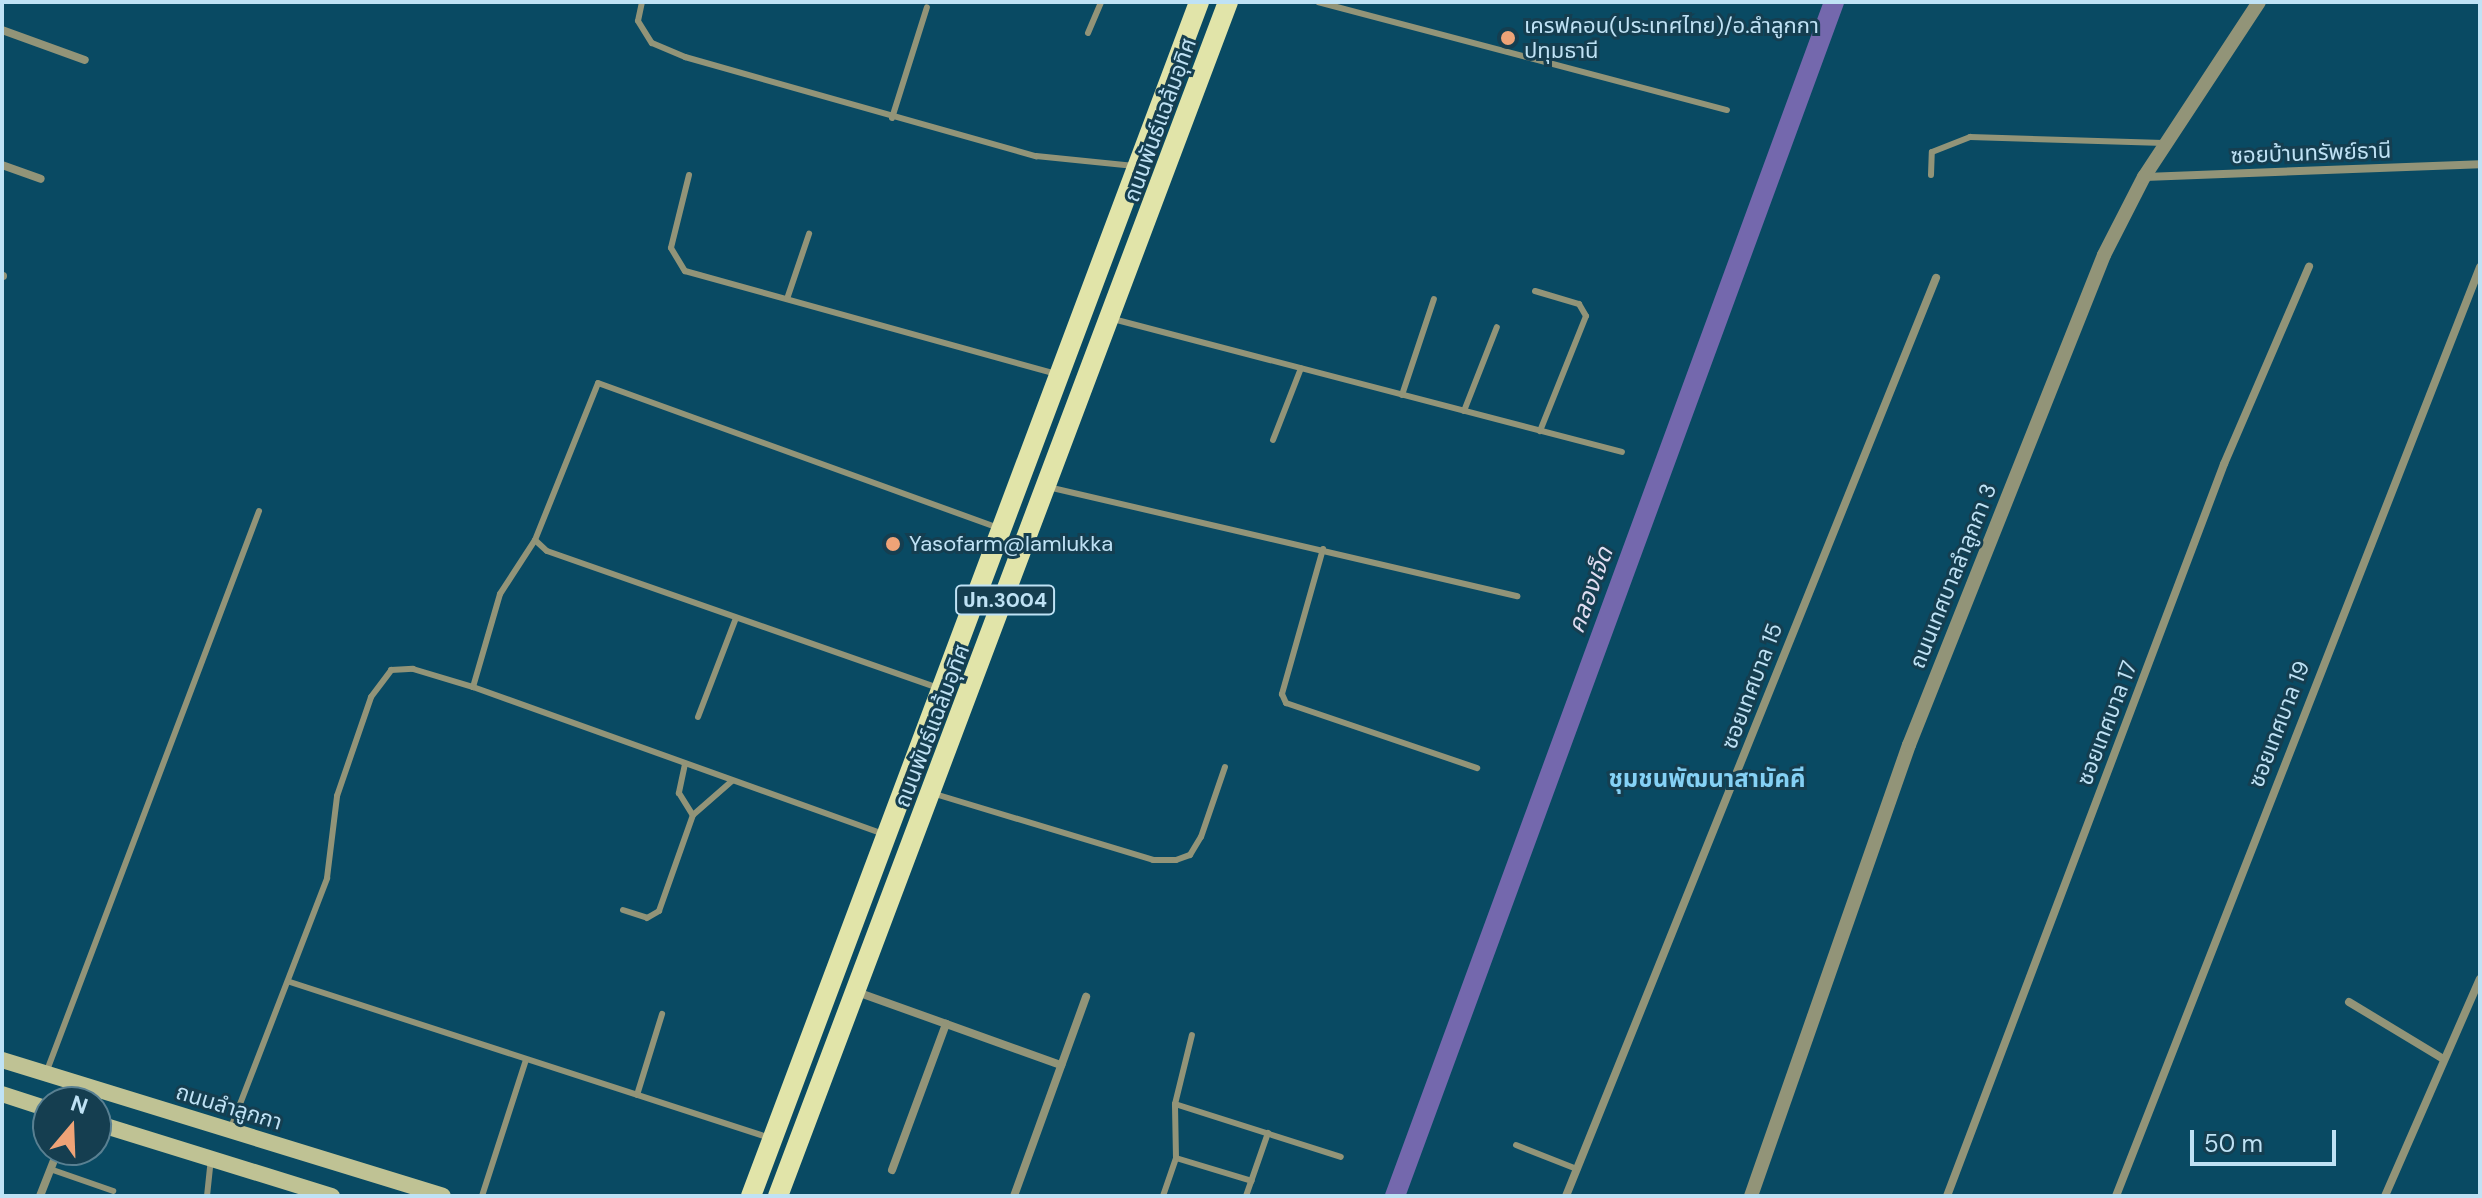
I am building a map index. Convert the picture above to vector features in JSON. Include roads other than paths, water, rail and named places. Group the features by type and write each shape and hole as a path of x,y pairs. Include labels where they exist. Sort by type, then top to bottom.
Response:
{"main road":[{"name":"ถนนพันธ์แฉล้มอุทิศ","path":"751,1196 1064,377 1199,2"},
{"name":"ถนนพันธ์แฉล้มอุทิศ","path":"778,1196 1113,319 1228,2"},
{"name":"ถนนลำลูกกา","path":"2,1060 443,1196"},
{"path":"2,1094 32,1104"},
{"path":"112,1128 330,1196"}],"street":[{"name":"ถนนเทศบาลลำลูกกา 3","path":"1751,1196 1909,745 2104,255 2144,177 2259,2"},
{"path":"2,30 85,60"},
{"name":"ซอยบ้านทรัพย์ธานี","path":"2144,177 2480,164"},
{"path":"2,165 41,179"},
{"name":"ซอยเทศบาล 17","path":"1947,1196 2224,464 2309,267"},
{"name":"ซอยเทศบาล 19","path":"2116,1196 2480,267"},
{"name":"ซอยเทศบาล 15","path":"1566,1196 1936,278"},
{"path":"2385,1196 2442,1058 2480,979"},
{"path":"856,992 1061,1065"},
{"path":"1014,1196 1086,997"},
{"path":"2349,1002 2442,1058"},
{"path":"892,1170 946,1024"},
{"path":"40,1196 51,1166"}],"lane":[{"path":"642,2 638,21 652,43 892,118 1036,156 1140,167"},
{"path":"1088,33 1101,2"},
{"path":"1318,2 1727,110"},
{"path":"892,118 927,7"},
{"path":"1931,175 1932,152 1970,137 2166,143"},
{"path":"689,175 673,262 787,299 1064,377"},
{"path":"787,299 809,234"},
{"path":"1535,291 1579,304 1586,316 1540,431"},
{"path":"1402,395 1434,299"},
{"path":"1113,319 1622,452"},
{"path":"1464,411 1497,327"},
{"path":"1273,440 1301,368"},
{"path":"473,687 500,594 535,540 589,397 609,382 1006,530"},
{"path":"1048,487 1518,596"},
{"path":"46,1073 259,511"},
{"path":"535,540 547,551 946,691"},
{"path":"1323,549 1282,694 1286,703 1477,768"},
{"path":"698,717 736,618"},
{"path":"230,1130 290,982 333,855 337,796 380,680 413,669 473,687 887,835"},
{"path":"685,764 679,793 693,815"},
{"path":"932,793 1153,860 1176,860 1190,855 1201,837 1225,767"},
{"path":"623,910 647,918 659,911 693,815 732,781"},
{"path":"290,982 773,1139"},
{"path":"637,1095 662,1014"},
{"path":"1163,1196 1176,1158 1175,1104 1192,1035"},
{"path":"482,1196 526,1060"},
{"path":"1175,1104 1341,1157"},
{"path":"1246,1196 1268,1133"},
{"path":"1516,1145 1577,1169"},
{"path":"207,1196 211,1158"},
{"path":"1176,1158 1252,1181"},
{"path":"50,1169 113,1191"}],"waterway":[{"name":"คลองเจ็ด","path":"1395,1196 1834,2"}],"place":[{"name":"เครฟคอน(ประเทศไทย)/อ.ลำลูกกา ปทุมธานี","path":"1508,38"},
{"name":"Yasofarm@lamlukka","path":"893,544"}],"district":[{"name":"ชุมชนพัฒนาสามัคคี","path":"1707,779"}]}
